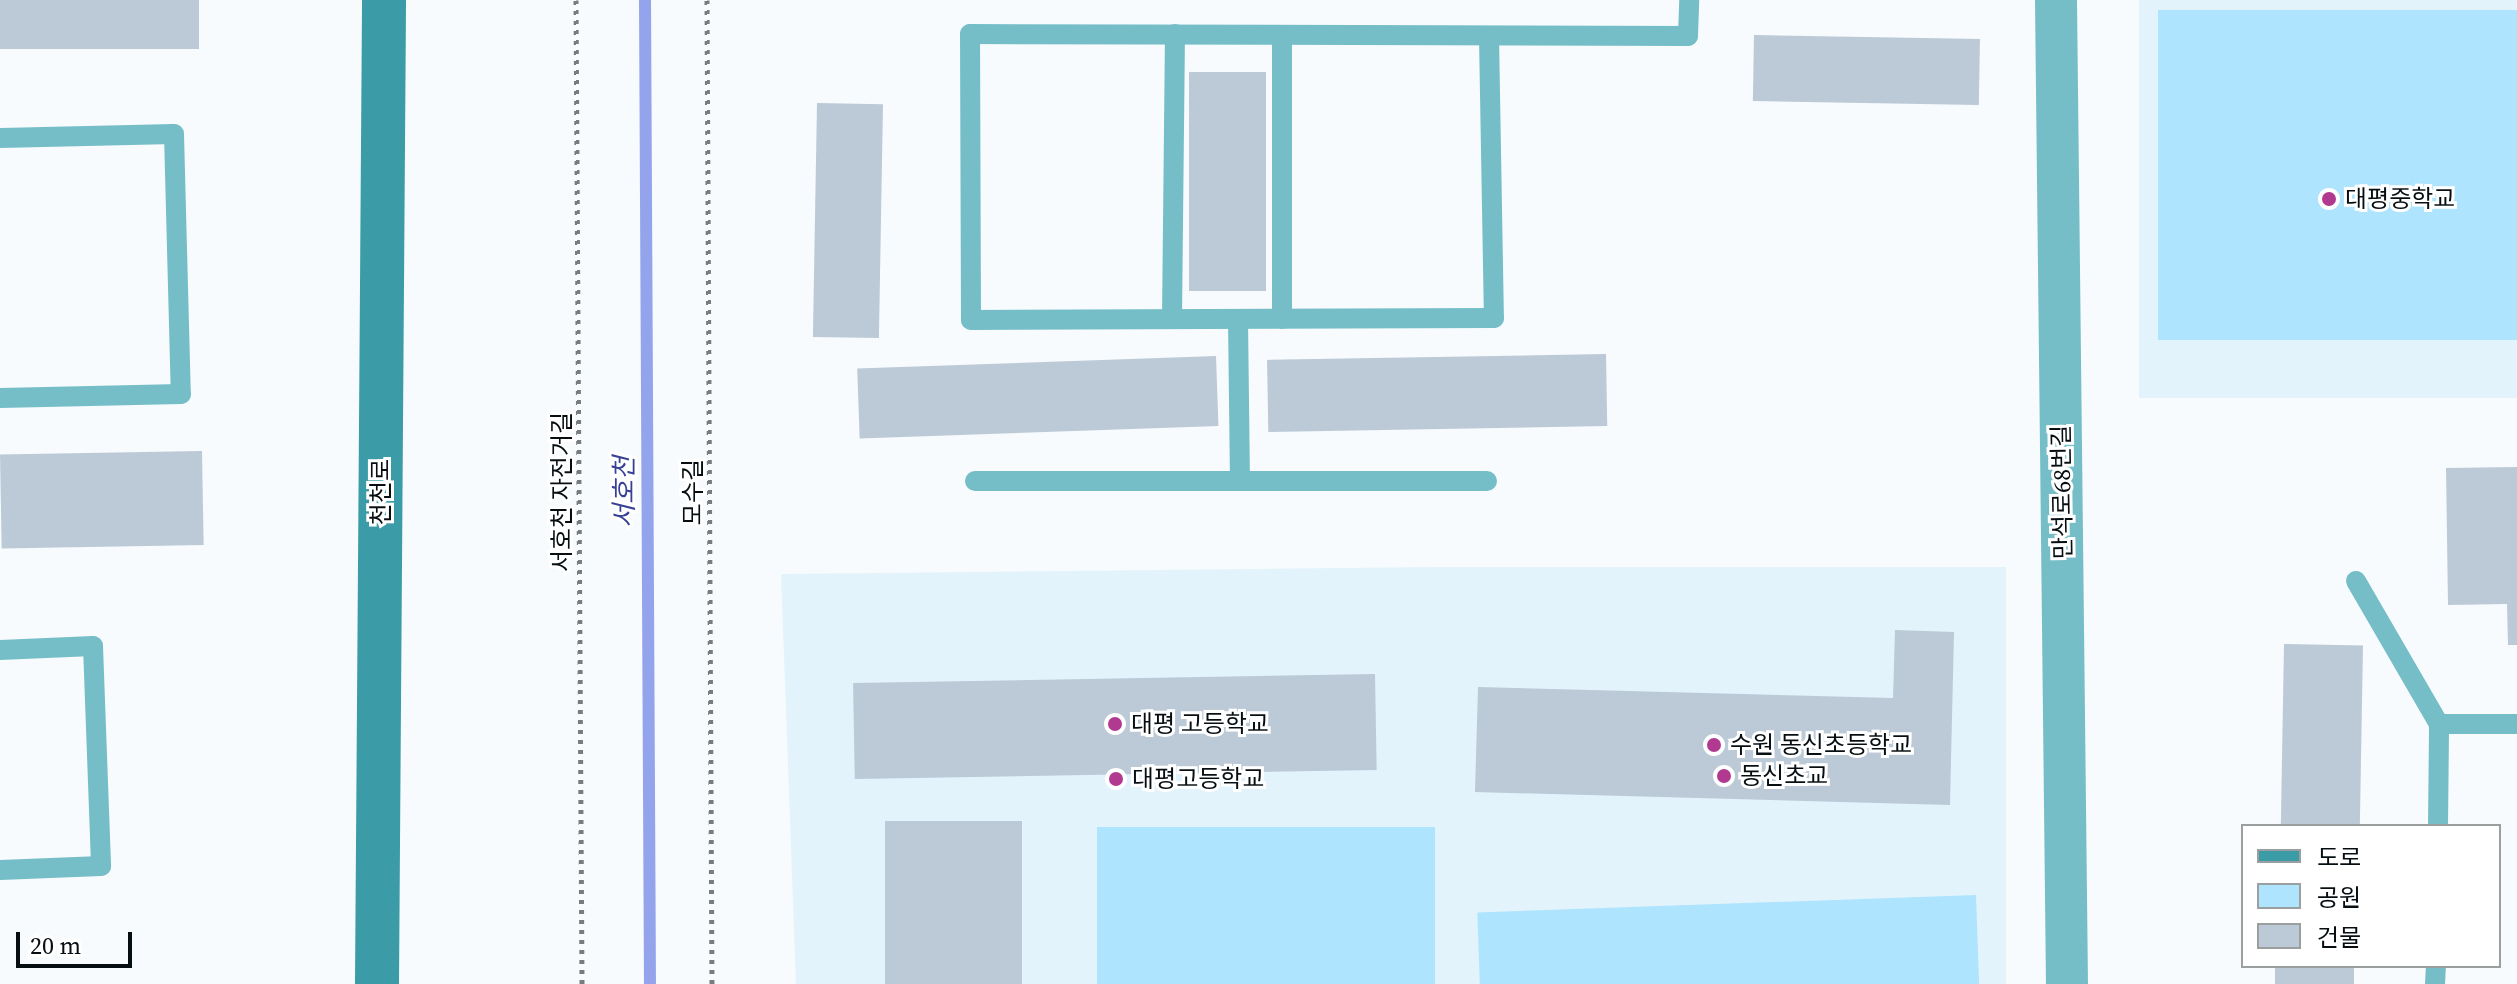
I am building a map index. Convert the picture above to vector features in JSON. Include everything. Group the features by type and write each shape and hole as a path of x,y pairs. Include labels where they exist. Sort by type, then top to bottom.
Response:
{"street":[{"name":"천천로","path":"377,984 384,0"},
{"name":"만석로68번길","path":"2056,0 2067,984"}],"lane":[{"path":"1489,36 1494,318 971,320 970,34 1688,36 1689,0"},
{"path":"1172,319 1175,34"},
{"path":"1282,35 1282,319"},
{"path":"0,138 174,134 181,394 0,398"},
{"path":"1238,319 1240,481"},
{"path":"975,481 1487,481"},
{"path":"2356,581 2439,724 2438,824"},
{"path":"0,650 93,646 101,866 0,870"},
{"path":"2439,724 2517,724"}],"path":[{"name":"서호천 자전거길","path":"576,0 582,984"},
{"name":"모수길","path":"707,0 712,984"}],"shaded area":[{"name":"대평중학교","path":"2139,0 2517,0 2517,398 2139,398"},
{"path":"1435,567 2006,567 2006,984 796,984 781,574"}],"green space":[{"name":"대평중학교","path":"2158,10 2517,10 2517,340 2158,340"},
{"path":"1097,827 1435,827 1435,984 1097,984"},
{"path":"1976,895 1979,984 1480,984 1477,912"}],"building":[{"path":"0,0 199,0 199,49 0,49"},
{"path":"1754,35 1980,39 1979,105 1753,101"},
{"path":"1189,72 1266,72 1266,291 1189,291"},
{"path":"817,103 883,104 879,338 813,337"},
{"path":"1606,354 1607,426 1268,432 1267,360"},
{"path":"1216,356 1218,426 860,438 857,369"},
{"path":"202,451 204,545 2,549 0,455"},
{"path":"2517,467 2517,645 2508,645 2507,604 2448,605 2446,468"},
{"name":"수원 동신초등학교","path":"1895,630 1954,632 1950,805 1475,792 1478,687 1893,698"},
{"path":"2284,644 2363,645 2360,824 2281,824"},
{"name":"대평 고등학교","path":"1375,674 1377,770 855,779 853,683"},
{"path":"885,821 1022,821 1022,984 885,984"},
{"path":"2275,968 2354,968 2354,984 2275,984"}],"waterway":[{"name":"서호천","path":"645,0 650,984"}],"place":[{"name":"대평중학교","path":"2329,199"},
{"name":"대평 고등학교","path":"1115,724"},
{"name":"수원 동신초등학교","path":"1714,745"},
{"name":"동신초교","path":"1724,776"},
{"name":"대평고등학교","path":"1116,779"}]}
